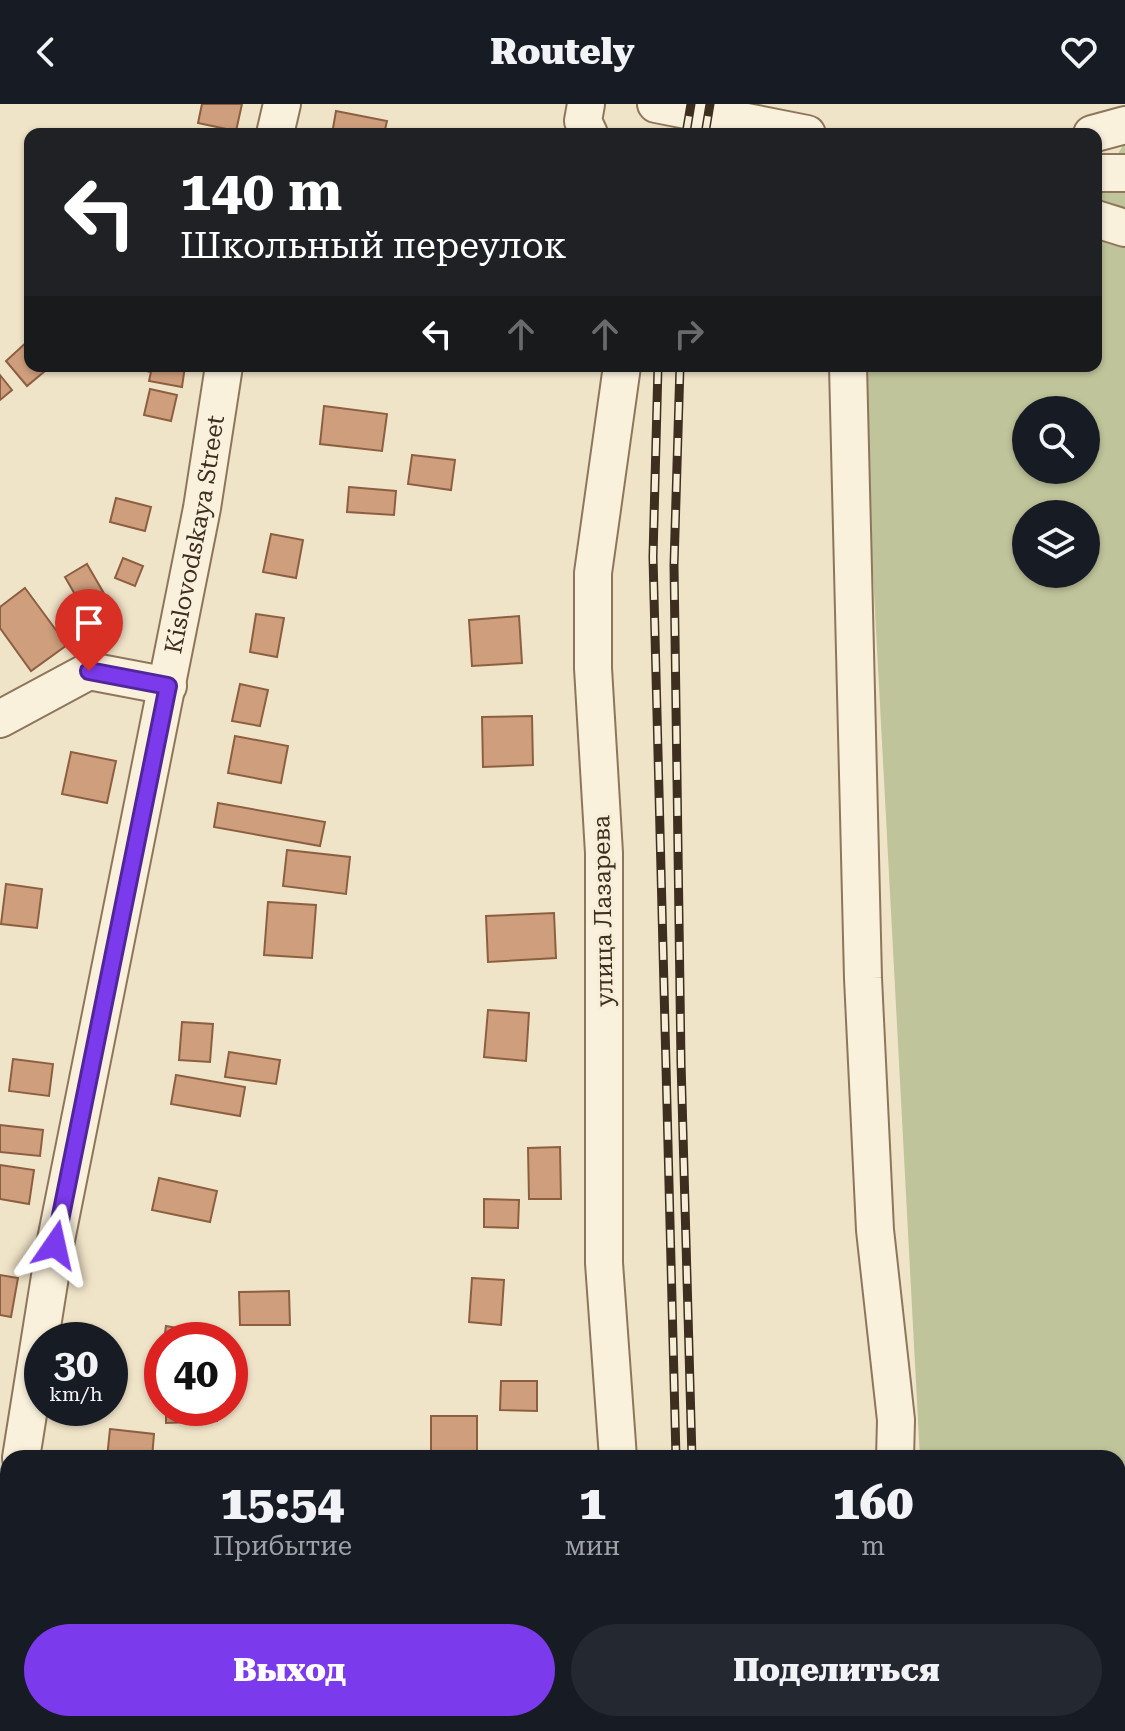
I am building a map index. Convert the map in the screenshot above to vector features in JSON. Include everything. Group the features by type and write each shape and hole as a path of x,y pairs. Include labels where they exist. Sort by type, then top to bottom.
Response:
{"street":[{"path":"276,128 282,104"},
{"path":"586,104 583,121 586,128"},
{"path":"656,104 777,128"},
{"path":"1102,131 1125,125"},
{"path":"1102,173 1125,173"},
{"path":"1102,221 1125,228"},
{"name":"Kislovodskaya Street","path":"22,1450 55,1245 168,686 202,508 223,372"},
{"name":"улица Лазарева","path":"617,1450 604,1263 604,853 593,668 593,573 621,372"},
{"path":"848,372 863,978 875,1230 896,1420 895,1450"},
{"path":"0,719 89,671 168,686"}],"green space":[{"path":"1125,142 1125,1450 920,1450 862,372 1102,372 1102,174 1106,174"}],"building":[{"path":"202,104 242,104 237,128 198,123"},
{"path":"336,111 387,121 385,128 333,128"},
{"path":"24,344 24,372 44,372 27,386 6,361"},
{"path":"151,372 184,372 182,387 149,381"},
{"path":"0,375 12,390 0,400"},
{"path":"150,389 177,395 171,421 144,415"},
{"path":"324,406 387,414 382,451 320,444"},
{"path":"412,455 455,460 451,490 408,484"},
{"path":"349,487 396,491 394,515 347,512"},
{"path":"116,498 151,507 145,531 110,522"},
{"path":"271,534 303,540 296,578 263,572"},
{"path":"123,558 143,566 135,586 115,578"},
{"path":"87,564 121,623 99,636 65,577"},
{"path":"25,588 67,645 31,671 0,628 0,607"},
{"path":"256,614 284,618 277,657 250,652"},
{"path":"519,616 522,663 472,666 469,620"},
{"path":"240,684 268,690 260,726 232,721"},
{"path":"532,716 533,765 483,767 482,717"},
{"path":"235,736 288,746 281,783 228,773"},
{"path":"71,752 116,761 107,803 62,794"},
{"path":"218,803 325,822 320,846 214,827"},
{"path":"287,850 350,857 346,894 283,886"},
{"path":"6,884 42,889 37,928 1,924"},
{"path":"268,902 316,905 312,958 264,955"},
{"path":"554,913 556,958 488,962 486,916"},
{"path":"488,1010 529,1013 526,1061 484,1057"},
{"path":"182,1022 213,1024 210,1062 179,1060"},
{"path":"229,1052 280,1060 276,1084 225,1077"},
{"path":"13,1059 53,1064 49,1096 9,1091"},
{"path":"176,1075 245,1087 240,1116 171,1104"},
{"path":"0,1125 43,1130 40,1156 0,1152"},
{"path":"560,1147 561,1199 529,1199 528,1148"},
{"path":"0,1165 34,1170 29,1204 0,1199"},
{"path":"159,1178 217,1191 210,1222 152,1210"},
{"path":"484,1199 519,1200 518,1228 484,1227"},
{"path":"0,1275 18,1278 11,1317 0,1315"},
{"path":"472,1278 504,1280 501,1325 469,1322"},
{"path":"289,1291 290,1325 248,1325 248,1322 240,1322 239,1292"},
{"path":"501,1381 537,1381 537,1411 500,1410"},
{"path":"431,1416 477,1416 477,1450 431,1450"},
{"path":"110,1429 154,1434 153,1450 108,1450"}],"railway":[{"path":"687,128 691,104"},
{"path":"706,128 710,104"},
{"path":"658,372 653,557 676,1450"},
{"path":"680,372 674,565 681,1062 692,1450"}],"route":[{"path":"55,1245 168,686 89,671"}]}
